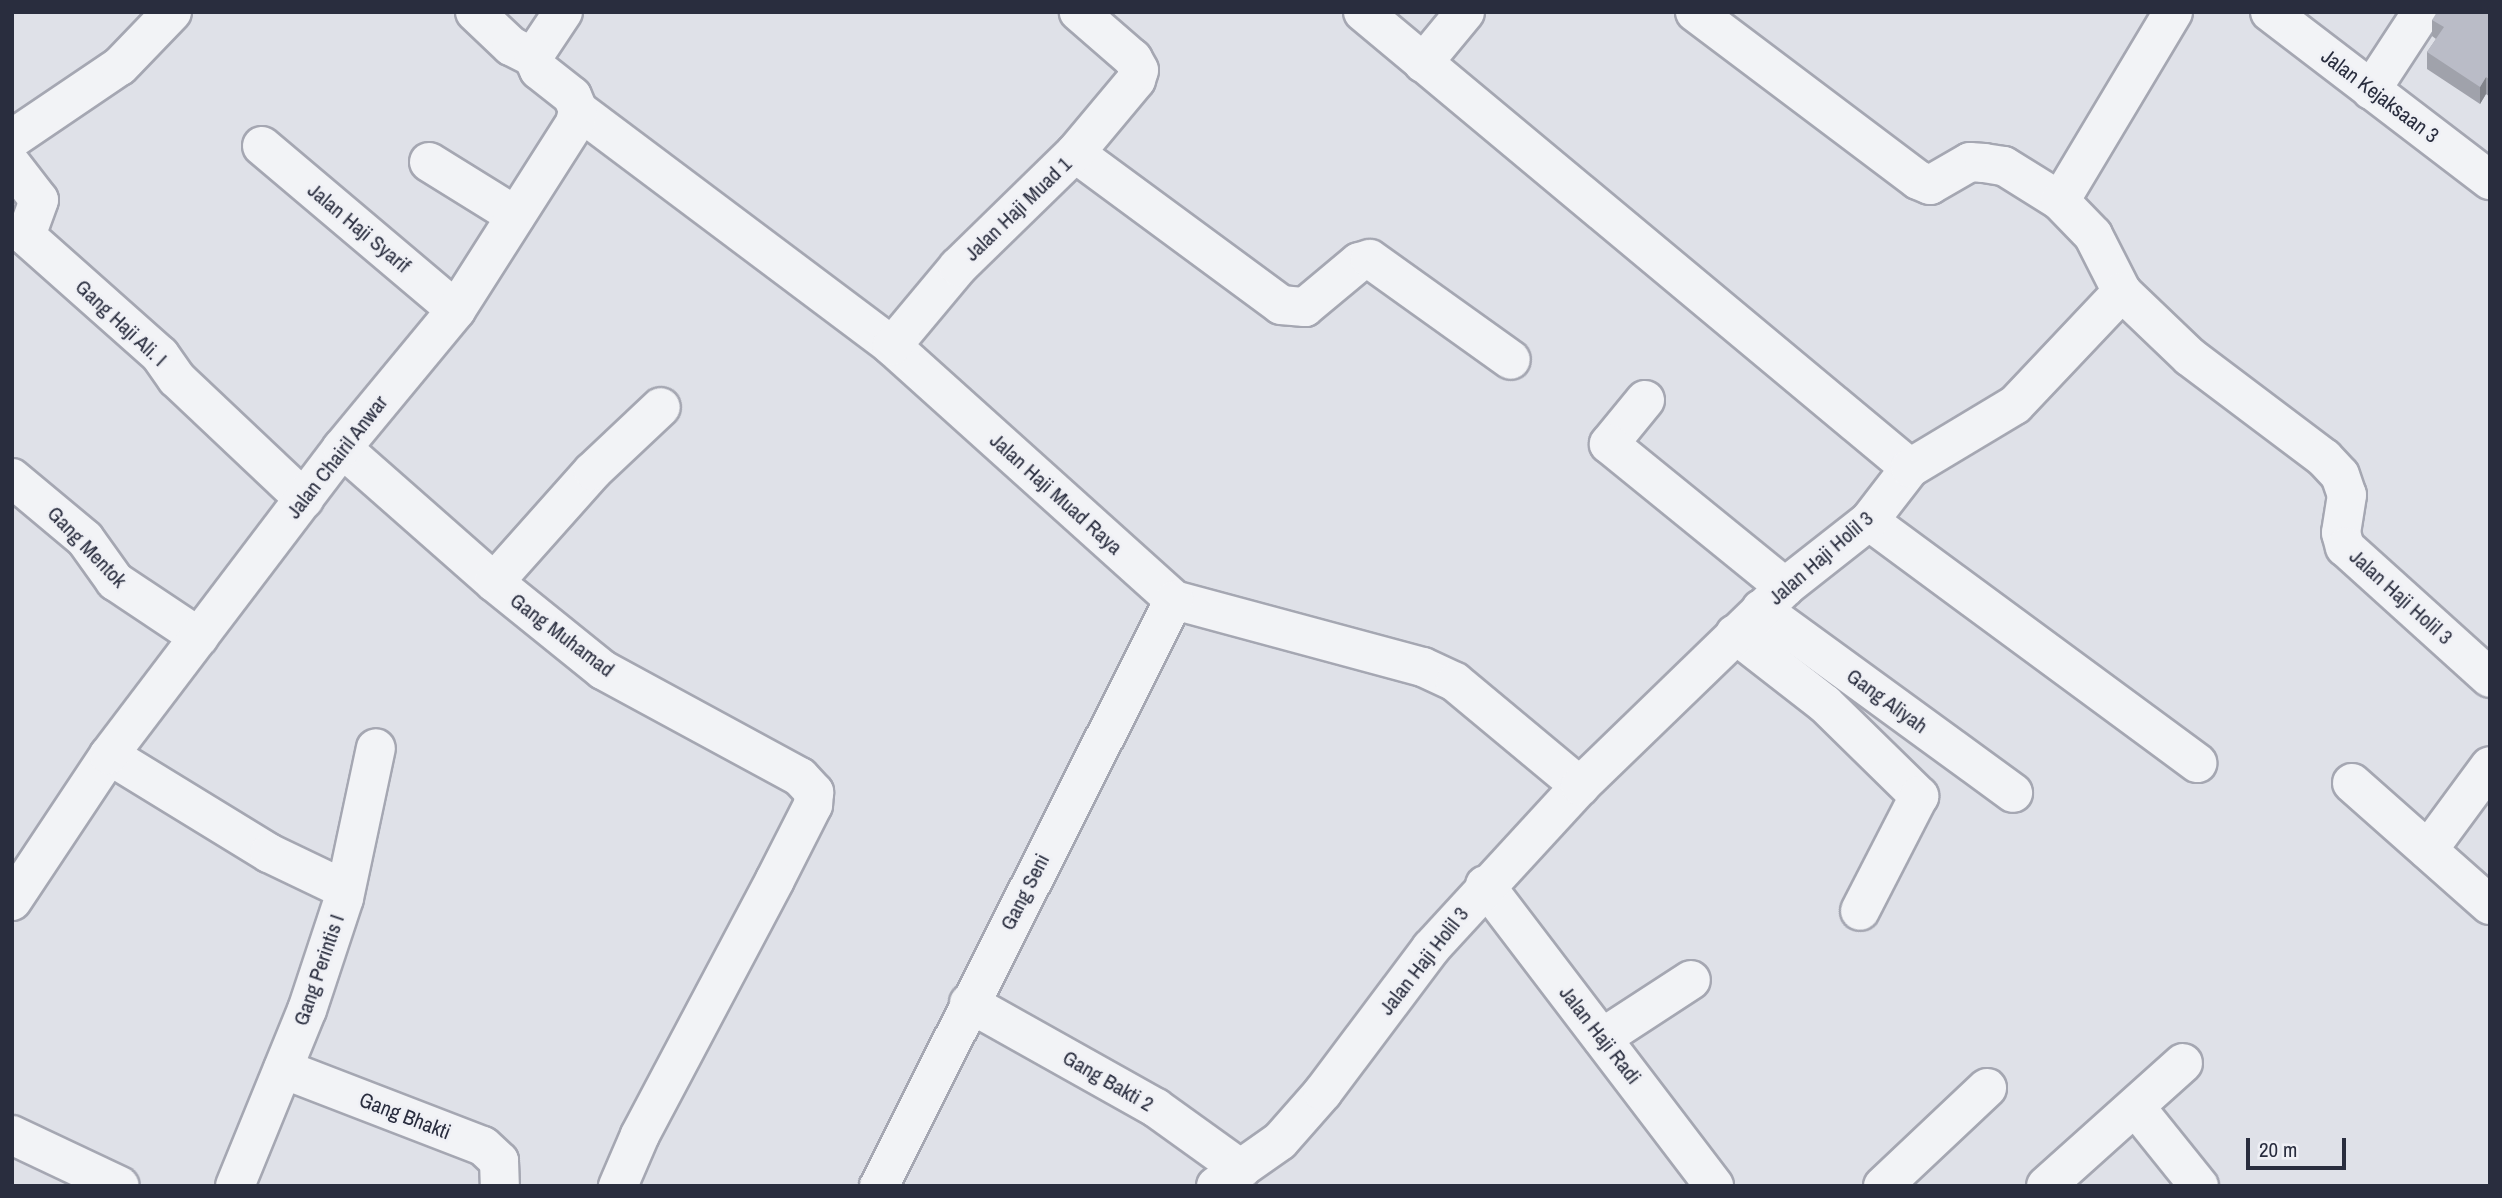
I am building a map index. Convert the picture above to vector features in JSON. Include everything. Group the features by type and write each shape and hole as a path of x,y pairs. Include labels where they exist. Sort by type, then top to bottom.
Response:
{"street":[{"path":"12,139 120,66 172,12"},
{"path":"475,12 511,46 533,57 539,70 572,96 578,110"},
{"path":"533,57 564,12"},
{"name":"Jalan Haji Muad 1","path":"892,346 958,267 1074,153 1130,90 1139,70 1133,59 1079,12"},
{"path":"1363,12 1910,468"},
{"path":"1423,63 1465,12"},
{"path":"1695,12 1918,180 1930,185 1970,162 1984,163 2004,166 2060,201 2093,235 2122,292"},
{"path":"2060,201 2173,12"},
{"name":"Jalan Kejaksaan 3","path":"2270,12 2490,180"},
{"path":"2371,90 2422,12"},
{"name":"Jalan Chairil Anwar","path":"12,901 109,755 342,448 456,310 575,123 578,110"},
{"name":"Jalan Haji Muad Raya","path":"578,110 892,346 1174,600 1423,667 1455,682 1580,786"},
{"name":"Jalan Haji Syarif","path":"262,146 456,310"},
{"path":"1074,153 1281,305 1305,307 1359,262 1370,259 1511,360"},
{"path":"429,162 516,216"},
{"name":"Gang Haji Ali. I","path":"12,165 39,200 26,236 160,355 177,379 304,499"},
{"name":"Jalan Haji Holil 3","path":"1228,1178 1280,1141 1323,1092 1431,948 1485,885 1580,786 1760,610 1869,520 1910,468 2015,405 2122,292 2190,356 2325,458 2340,475 2347,495 2341,533 2346,547 2490,678"},
{"path":"1646,400 1609,444 1760,610 1825,704 1919,796 1860,911"},
{"path":"494,582 593,471 661,407"},
{"name":"Gang Muhamad","path":"342,448 494,582 603,670 809,784 813,805 618,1186"},
{"name":"Gang Mentok","path":"12,478 85,539 115,581 198,637"},
{"path":"1869,520 2197,763"},
{"name":"Gang Seni","path":"879,1186 1174,600"},
{"name":"Gang Aliyah","path":"1760,610 2013,793"},
{"path":"344,889 351,875 376,748"},
{"name":"Gang Perintis I","path":"109,755 269,853 344,889 283,1069 235,1186"},
{"path":"2428,850 2490,766"},
{"path":"2352,783 2490,905"},
{"name":"Jalan Haji Radi","path":"1485,885 1714,1186"},
{"path":"1602,1038 1691,980"},
{"name":"Gang Bakti 2","path":"969,1003 1156,1108 1228,1178"},
{"path":"2046,1186 2137,1109 2183,1063"},
{"name":"Gang Bhakti","path":"283,1069 483,1146 499,1161 500,1186"},
{"path":"1883,1186 1987,1088"},
{"path":"2137,1109 2199,1186"},
{"path":"12,1135 120,1186"}],"building":[{"path":"2437,12 2490,12 2490,80 2486,77 2480,87 2427,52 2444,27 2432,20"}]}
